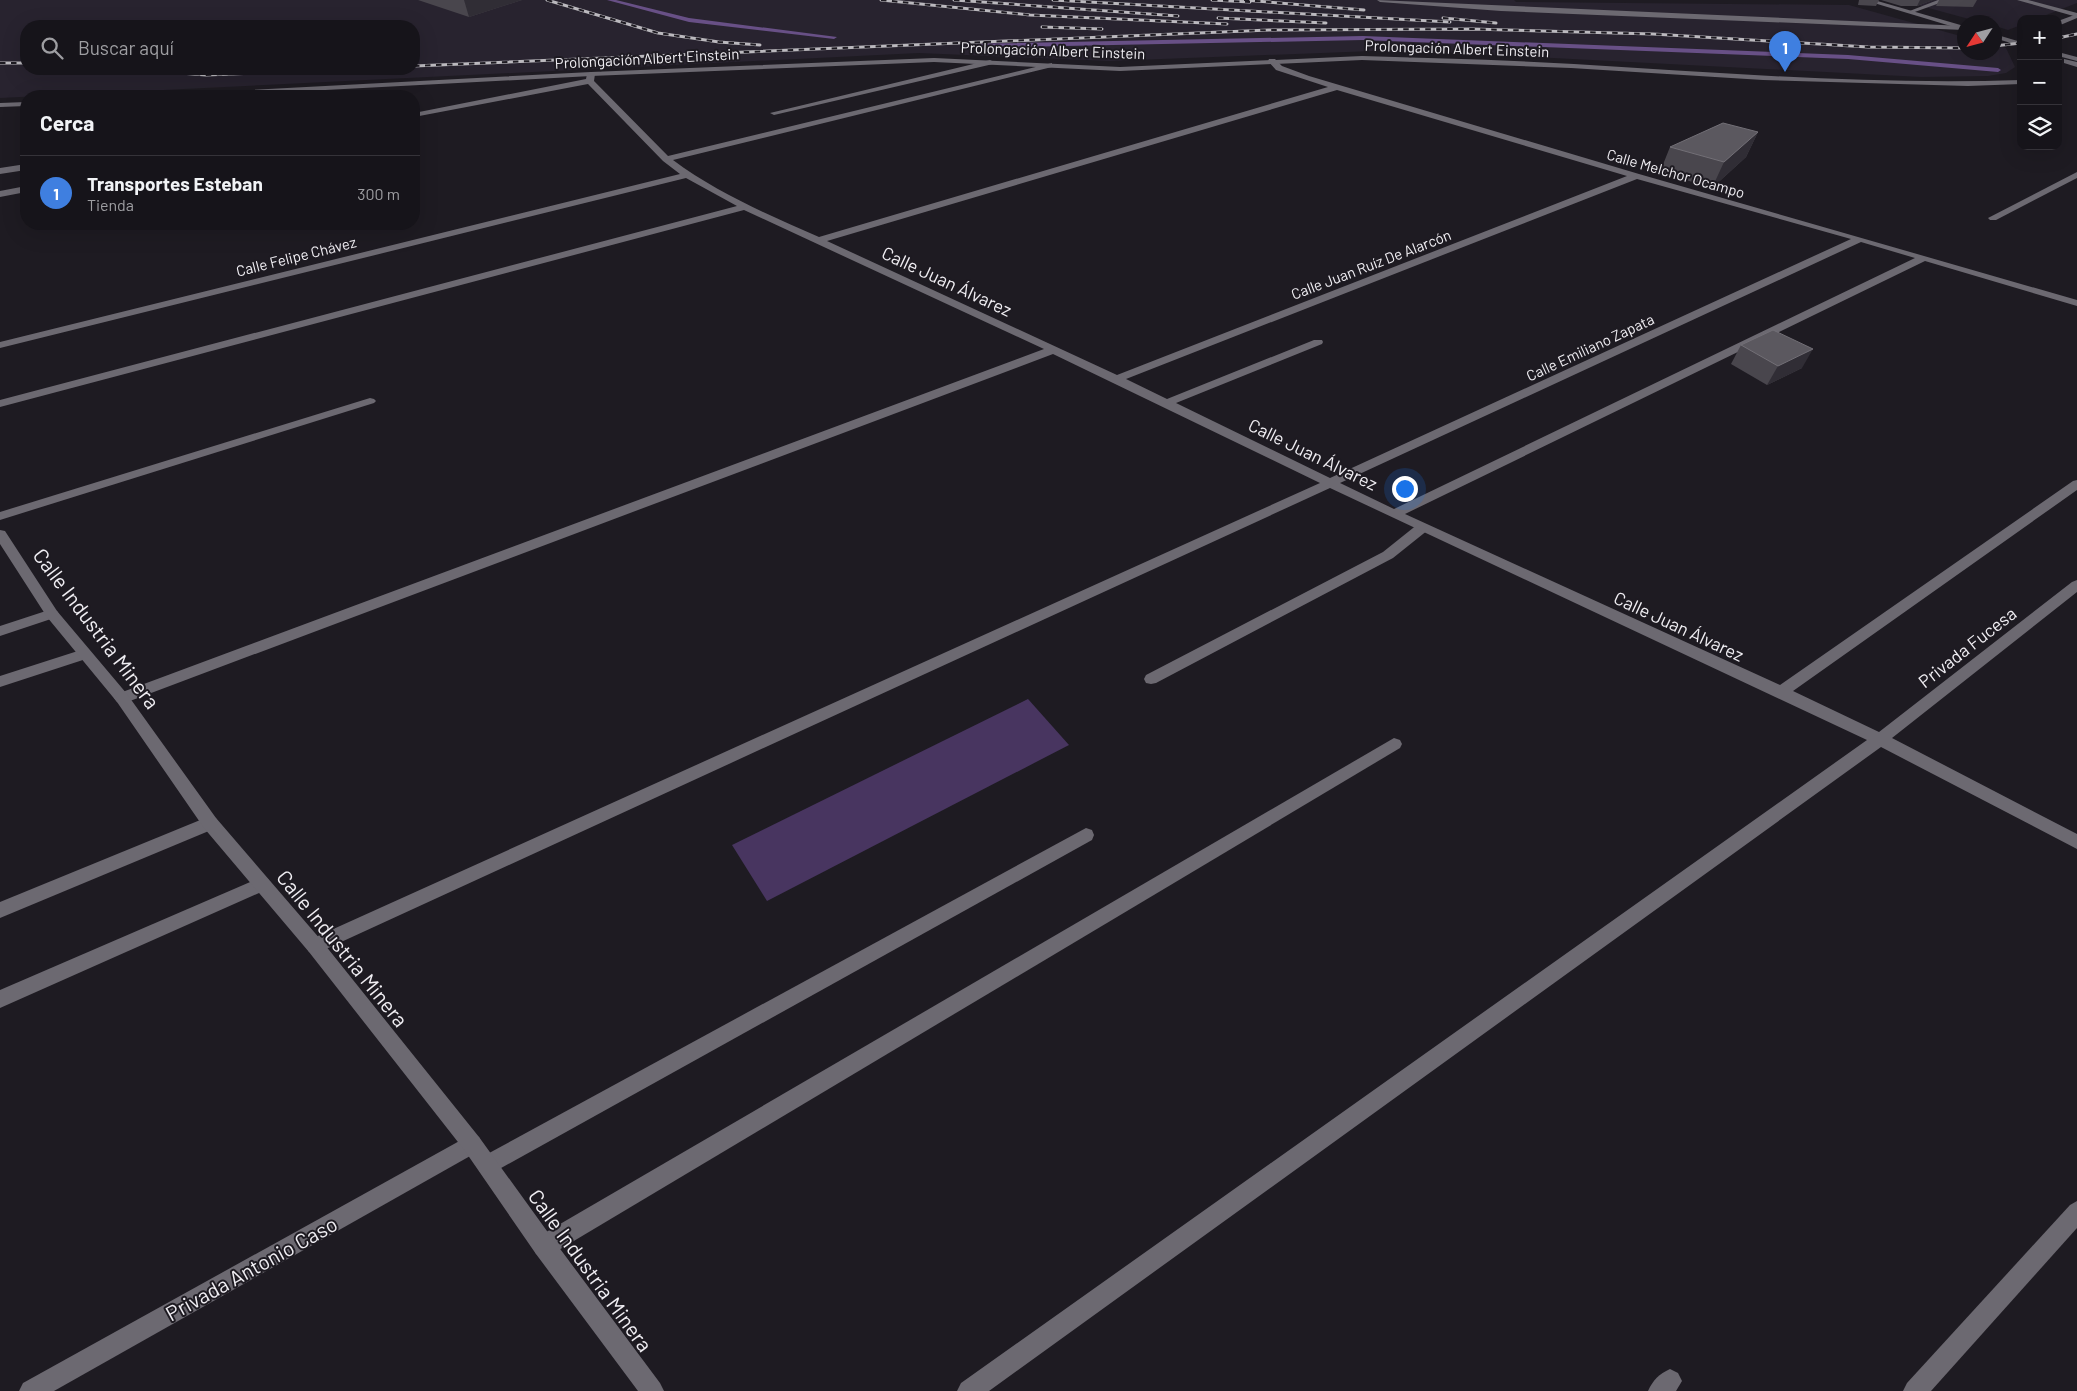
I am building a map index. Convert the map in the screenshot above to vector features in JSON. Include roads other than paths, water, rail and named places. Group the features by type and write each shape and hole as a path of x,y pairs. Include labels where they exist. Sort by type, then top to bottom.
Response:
{"street":[{"path":"1380,0 1501,9 1957,28"},
{"path":"1867,0 1957,26"},
{"path":"1910,12 1945,0"},
{"path":"2020,0 2077,15"},
{"path":"2062,22 2077,15"},
{"path":"2002,38 2017,42"},
{"path":"2062,55 2077,60"},
{"name":"Prolongación Albert Einstein","path":"312,90 934,60 1120,69 1362,58 1570,66 1772,78 1968,84 2017,82"},
{"path":"2062,61 2077,60"},
{"name":"Calle Melchor Ocampo","path":"1272,61 1274,65 1284,71 1337,87 1636,176 2077,303"},
{"path":"2068,61 2077,65"},
{"path":"774,113 990,62"},
{"path":"666,158 1049,65"},
{"path":"420,114 591,78"},
{"name":"Calle Juan Álvarez","path":"591,78 666,158 687,175 745,207 820,240 1117,379 1332,482 1394,514 1880,739 2077,842"},
{"path":"820,240 1337,87"},
{"path":"0,105 20,104"},
{"path":"0,171 20,168"},
{"name":"Calle Felipe Chávez","path":"0,345 687,175"},
{"path":"1993,218 2077,175"},
{"name":"Calle Juan Ruíz De Alarcón","path":"1117,379 1636,176"},
{"path":"0,194 20,190"},
{"path":"0,404 745,207"},
{"name":"Calle Emiliano Zapata","path":"314,946 1860,239"},
{"path":"1394,514 1924,258"},
{"path":"1167,403 1318,342"},
{"path":"122,698 1053,350"},
{"path":"0,516 370,402"},
{"path":"1781,692 2077,484"},
{"path":"1152,679 1388,555 1423,527"},
{"name":"Calle Industria Minera","path":"0,534 52,614 122,698 210,823 314,946 472,1144 544,1246 652,1391"},
{"name":"Privada Fucesa","path":"969,1391 1880,739 2077,585"},
{"path":"0,631 52,614"},
{"path":"0,682 84,654"},
{"path":"544,1246 1394,744"},
{"path":"0,910 210,823"},
{"path":"487,1165 1086,835"},
{"path":"0,999 262,884"},
{"name":"Privada Antonio Caso","path":"31,1391 472,1144"},
{"path":"1915,1391 2077,1212"}],"waterway":[{"path":"610,0 689,20 834,37"},
{"path":"967,46 1363,38 1848,57 1998,70"}],"railway":[{"path":"547,0 658,33 719,42 760,45"},
{"path":"881,0 1030,15 1227,24"},
{"path":"954,0 1178,16"},
{"path":"1053,0 1450,22"},
{"path":"1212,0 1250,2"},
{"path":"1244,0 1364,10"},
{"path":"1218,18 1326,23"},
{"path":"1443,18 1496,23"},
{"path":"1042,27 1102,29"},
{"path":"420,66 1269,30 1472,29 1653,34 1868,47 1957,48"},
{"path":"2062,37 2077,34"},
{"path":"2002,45 2017,43"},
{"path":"0,63 20,63"}],"place":[{"name":"Transportes Esteban","path":"1785,72"}]}
